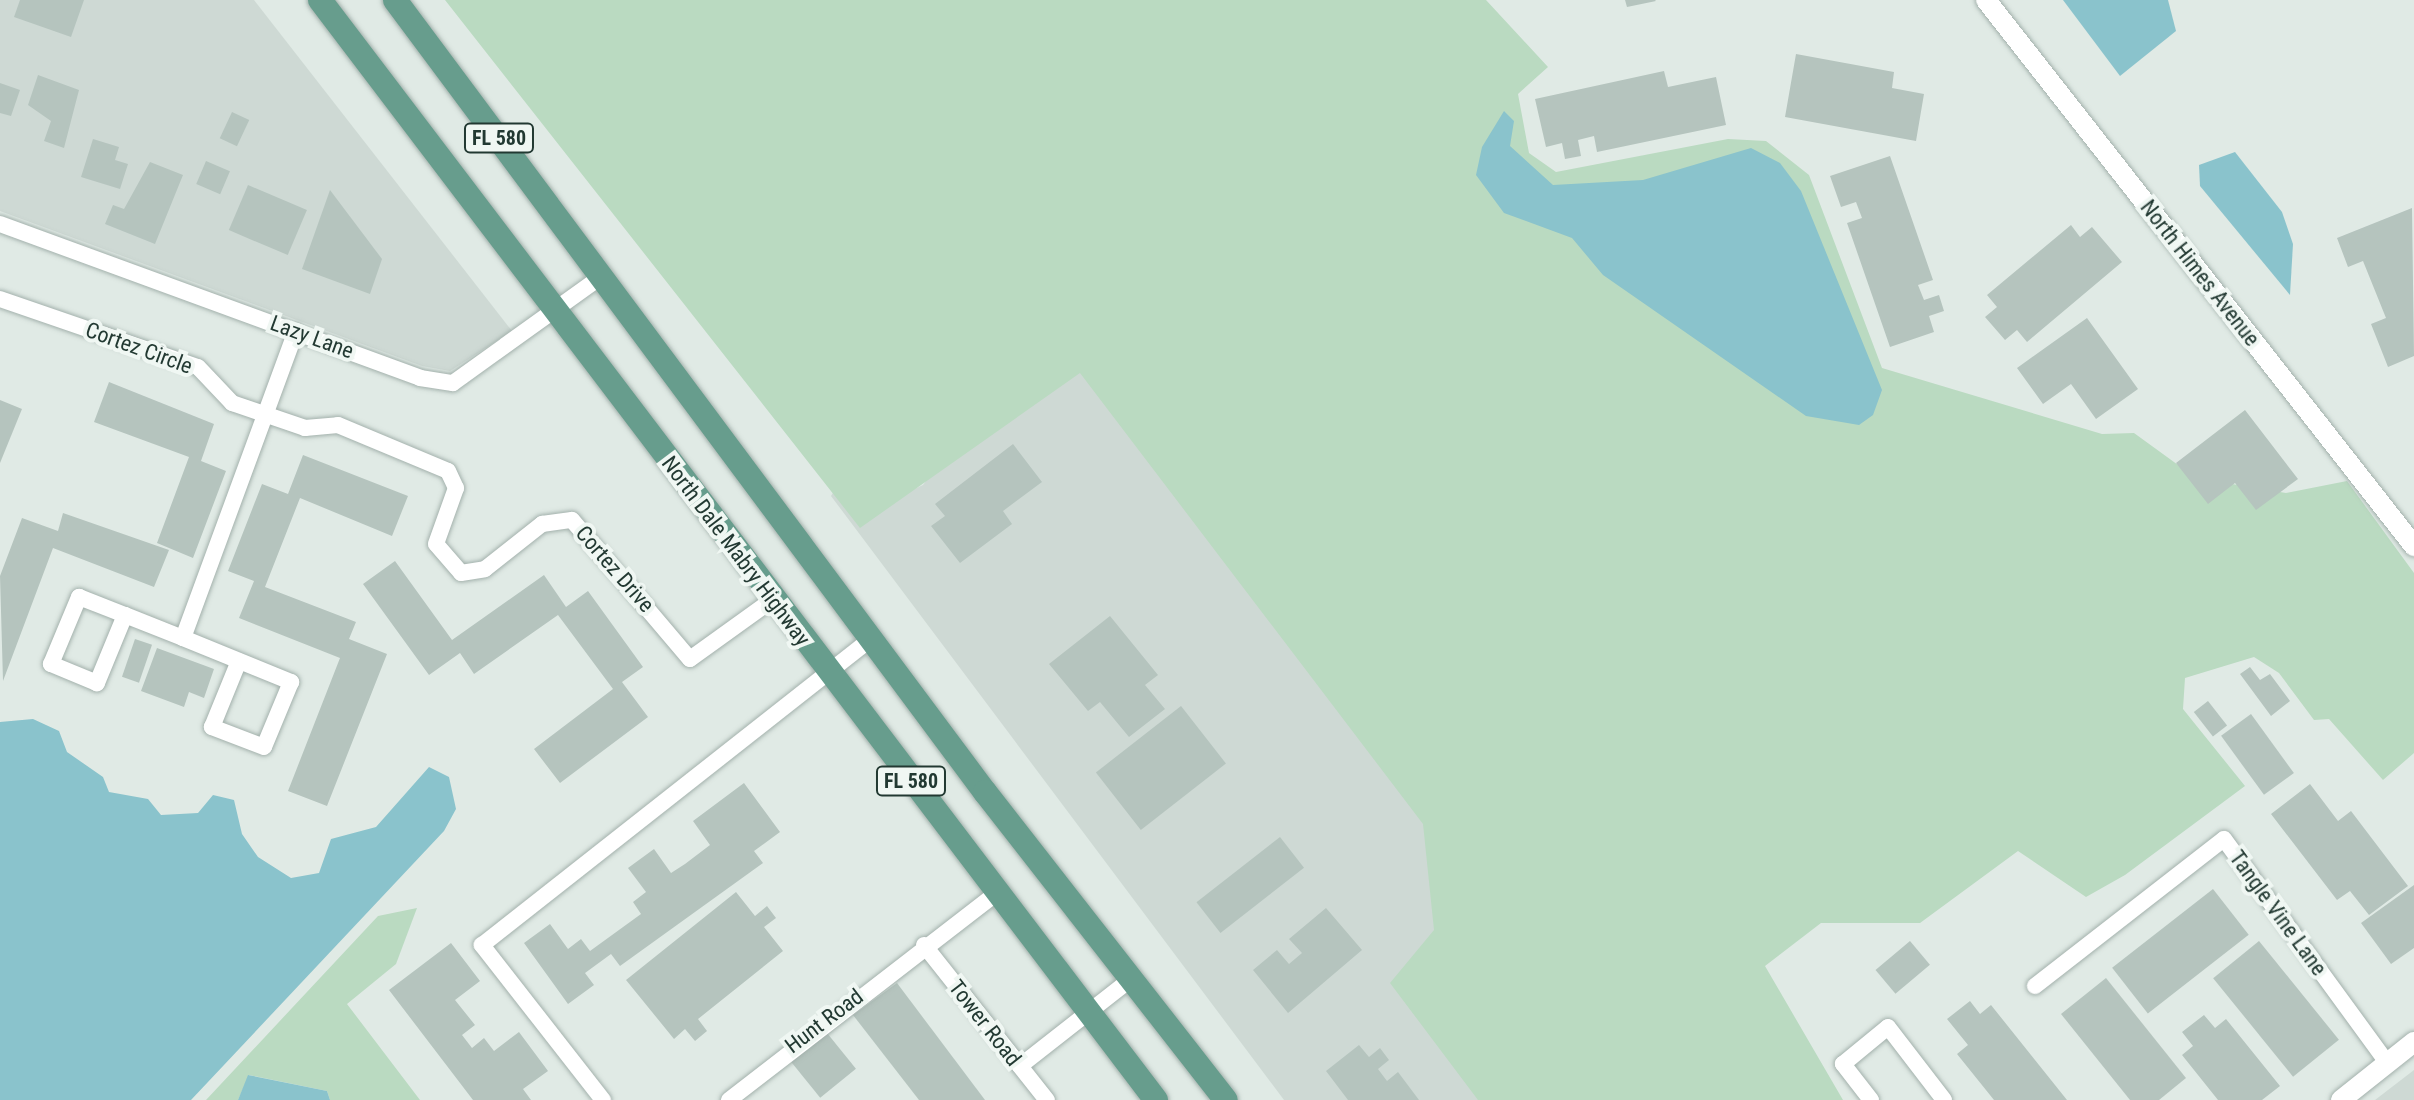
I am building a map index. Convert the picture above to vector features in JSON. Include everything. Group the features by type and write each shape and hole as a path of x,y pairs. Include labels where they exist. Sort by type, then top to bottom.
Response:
{"main road":[{"name":"North Dale Mabry Highway","path":"320,0 559,312 824,671 1156,1100"},
{"name":"FL 580","path":"395,0 821,575 1226,1100"}],"street":[{"name":"North Himes Avenue","path":"1986,0 2414,546"},
{"name":"Lazy Lane","path":"1,227 453,383 559,312 602,276"},
{"name":"Cortez Circle","path":"0,299 198,367 232,403 267,414"},
{"path":"183,638 296,331"},
{"name":"Cortez Drive","path":"267,414 305,428 338,425 448,471 456,488 436,544 461,573 485,569 542,524 572,520 690,659 772,600"},
{"path":"125,615 97,683 51,664 79,597 125,615 183,638 291,682 264,747 212,727 239,661"},
{"path":"603,1100 482,945 824,671 872,638"},
{"name":"Tangle Vine Lane","path":"2035,986 2224,839 2388,1064"},
{"name":"Hunt Road","path":"729,1100 924,945 997,893"},
{"name":"Tower Road","path":"924,945 1047,1100"},
{"path":"1020,1066 1131,979"},
{"path":"1871,1100 1843,1064 1888,1027 1944,1100"},
{"path":"2341,1100 2414,1042"}],"shaded area":[{"path":"0,0 254,0 512,331 450,371 422,366 0,211"},
{"path":"1085,371 1421,791 1440,966 1481,1100 1284,1100 831,496 843,477 876,507 923,485 967,427 1058,378"},
{"path":"2414,1070 2414,1100 2375,1100"}],"green space":[{"path":"445,0 1486,0 1548,67 1518,94 1529,153 1556,172 1728,139 1766,141 1809,175 1882,368 2102,434 2134,433 2196,478 2286,493 2347,481 2414,573 2414,753 2383,780 2329,719 2314,720 2279,673 2254,657 2185,678 2183,709 2245,786 2125,875 2086,897 2018,851 1920,923 1821,923 1765,966 1843,1100 1478,1100 1390,983 1434,930 1423,824 1080,373 860,528"},
{"path":"417,908 396,964 347,1004 420,1100 330,1100 327,1091 249,1075 238,1100 206,1100 378,916"}],"water":[{"path":"2063,0 2168,0 2176,31 2120,76"},
{"path":"1504,111 1514,121 1510,146 1553,185 1643,180 1751,148 1780,163 1801,191 1882,390 1873,415 1859,425 1806,416 1603,275 1572,238 1504,213 1476,175 1482,147"},
{"path":"2235,152 2282,212 2293,244 2290,295 2200,186 2199,165"},
{"path":"33,719 59,731 67,752 103,777 109,792 148,799 161,815 198,813 213,795 234,800 242,834 258,857 291,878 319,873 331,839 376,827 429,767 449,777 456,809 444,831 191,1100 0,1100 0,722"},
{"path":"248,1075 327,1091 330,1100 238,1100"}],"building":[{"path":"20,0 84,0 71,37 14,17"},
{"path":"1625,0 1655,0 1656,1 1627,7"},
{"path":"1796,54 1894,72 1892,88 1924,94 1916,141 1785,117"},
{"path":"1664,71 1668,87 1716,77 1726,125 1597,152 1594,136 1578,140 1581,156 1565,159 1562,143 1546,147 1535,99"},
{"path":"38,75 79,90 64,148 44,141 51,121 28,105"},
{"path":"0,83 20,90 11,116 0,113"},
{"path":"232,112 249,120 237,146 220,138"},
{"path":"93,139 119,147 115,160 128,164 120,189 81,177"},
{"path":"1890,156 1933,280 1918,285 1924,300 1939,295 1944,311 1929,316 1934,332 1890,347 1847,223 1862,218 1856,202 1841,207 1830,176"},
{"path":"206,161 230,171 220,194 196,184"},
{"path":"150,162 183,175 155,244 105,224 113,205 124,209"},
{"path":"248,185 307,210 288,255 229,230"},
{"path":"330,190 382,259 370,294 302,269"},
{"path":"2412,208 2414,356 2388,367 2371,324 2386,318 2363,261 2348,267 2337,238"},
{"path":"2071,225 2080,237 2092,227 2122,262 2027,342 2017,330 2005,340 1985,317 1997,307 1987,295"},
{"path":"2087,318 2138,389 2096,419 2071,384 2043,404 2017,368"},
{"path":"109,382 214,424 201,461 226,471 193,558 157,543 189,457 94,422"},
{"path":"0,400 22,409 0,463"},
{"path":"2245,410 2298,479 2256,510 2235,483 2208,504 2176,463"},
{"path":"1013,444 1042,482 1003,511 1012,524 960,563 931,526 945,516 935,504"},
{"path":"303,455 408,496 392,536 300,498 265,587 356,622 349,639 387,654 327,806 288,791 340,658 239,618 254,581 228,571 262,484 288,494"},
{"path":"63,513 169,550 154,587 53,548 3,681 0,576 22,518 58,531"},
{"path":"395,561 452,640 544,575 566,607 588,591 643,667 622,682 648,717 560,783 534,749 613,689 558,615 474,674 460,653 429,675 363,584"},
{"path":"1110,616 1158,675 1145,685 1165,709 1129,737 1100,702 1088,711 1049,664"},
{"path":"135,639 152,645 139,683 122,677"},
{"path":"157,648 214,669 204,698 189,692 184,707 141,691"},
{"path":"2250,667 2260,680 2270,674 2290,701 2271,716 2240,674"},
{"path":"2208,701 2227,725 2213,737 2194,712"},
{"path":"1181,706 1226,764 1141,830 1096,772"},
{"path":"2251,714 2294,773 2264,795 2221,736"},
{"path":"744,783 780,832 754,851 763,863 620,966 611,954 585,973 594,985 568,1004 524,943 550,924 568,949 581,939 590,951 641,914 633,902 646,892 628,868 654,849 671,873 685,864 710,845 693,821"},
{"path":"2310,784 2338,821 2351,811 2408,886 2369,915 2350,891 2337,900 2271,814"},
{"path":"1280,837 1304,868 1220,933 1196,902"},
{"path":"2414,885 2414,948 2391,964 2361,923"},
{"path":"2213,889 2249,935 2148,1014 2112,968"},
{"path":"736,892 755,916 767,906 776,918 764,927 783,951 698,1019 707,1031 695,1041 685,1029 674,1039 626,980"},
{"path":"1326,908 1362,950 1288,1013 1253,970 1277,950 1289,964 1302,953 1289,939"},
{"path":"1910,941 1930,965 1895,994 1876,970"},
{"path":"2259,941 2339,1040 2293,1077 2213,978"},
{"path":"451,943 480,981 455,1000 475,1025 462,1035 472,1048 484,1038 494,1051 519,1032 548,1071 523,1089 531,1100 473,1100 389,990"},
{"path":"2106,978 2186,1078 2159,1100 2130,1100 2061,1014"},
{"path":"897,983 985,1100 919,1100 853,1015"},
{"path":"1970,1001 1980,1014 1991,1005 2067,1100 1994,1100 1957,1054 1968,1045 1947,1019"},
{"path":"2204,1015 2215,1028 2226,1019 2280,1086 2262,1100 2218,1100 2182,1055 2193,1046 2182,1032"},
{"path":"827,1033 856,1069 820,1098 791,1062"},
{"path":"1359,1045 1369,1057 1380,1048 1389,1060 1378,1069 1387,1081 1398,1072 1419,1100 1348,1100 1326,1071"}]}
